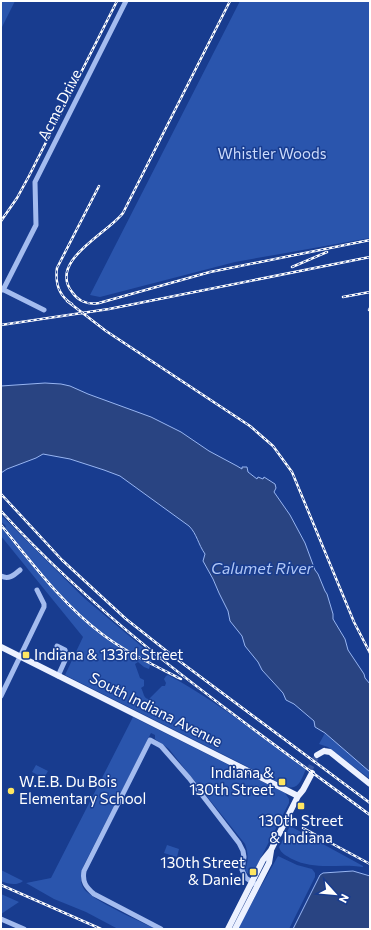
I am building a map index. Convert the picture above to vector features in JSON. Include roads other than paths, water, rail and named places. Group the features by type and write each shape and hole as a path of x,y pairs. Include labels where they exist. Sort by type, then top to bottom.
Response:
{"main road":[{"name":"South Indiana Avenue","path":"1,647 298,796"},
{"path":"319,756 324,751 330,752 370,784"},
{"path":"235,929 255,884 263,860 271,850 300,789 311,772"},
{"path":"228,929 255,884"}],"street":[{"name":"Acme Drive","path":"2,289 36,225 35,182 126,1"},
{"path":"2,289 44,310"},
{"path":"1,576 4,578 9,578 20,570"},
{"path":"1,696 44,607 37,590"},
{"path":"57,646 65,650 67,656 58,676"},
{"path":"161,929 94,894 88,889 84,882 84,871 150,740 161,746 239,843 244,857 242,870 246,878 255,884"},
{"path":"1,919 24,929"}],"water":[{"name":"Calumet River","path":"45,383 70,386 151,417 181,432 209,451 242,469 242,467 247,467 248,472 257,479 258,477 263,479 264,477 275,484 276,488 274,492 290,515 305,543 315,570 327,594 333,619 345,639 348,650 370,684 370,772 325,733 315,727 314,721 294,704 286,700 283,693 262,670 258,662 245,646 242,636 230,621 228,611 203,561 205,554 194,532 189,526 120,476 70,459 43,454 1,473 1,386"},
{"path":"353,871 370,876 370,929 293,929 320,875 323,873"}],"tunnel":[{"path":"309,771 317,755"}],"railway":[{"path":"1,221 17,198 29,176 117,1"},
{"path":"230,1 123,213 82,249 73,259 68,270 67,281 72,292 77,298 84,302 99,303 210,272 370,240"},
{"path":"72,304 64,297 59,289 57,284 57,268 99,186"},
{"path":"292,267 327,252"},
{"path":"1,325 109,309 370,257"},
{"path":"343,297 370,292"},
{"path":"67,301 106,331 250,426 273,446 292,472 354,622 370,653"},
{"path":"1,494 62,560 126,619 178,660 370,803"},
{"path":"1,511 86,595 131,634 225,708 370,815"},
{"path":"1,525 48,583 88,623 121,647 181,679"},
{"path":"303,828 370,864"},
{"path":"1,885 101,929"}],"place":[{"name":"Indiana & 133rd Street","path":"26,655"},
{"name":"Indiana & 130th Street","path":"282,782"},
{"name":"W.E.B. Du Bois Elementary School","path":"11,791"},
{"name":"130th Street & Indiana","path":"301,806"},
{"name":"130th Street & Daniel","path":"253,872"}],"park label":[{"name":"Whistler Woods","path":"272,154"}]}
